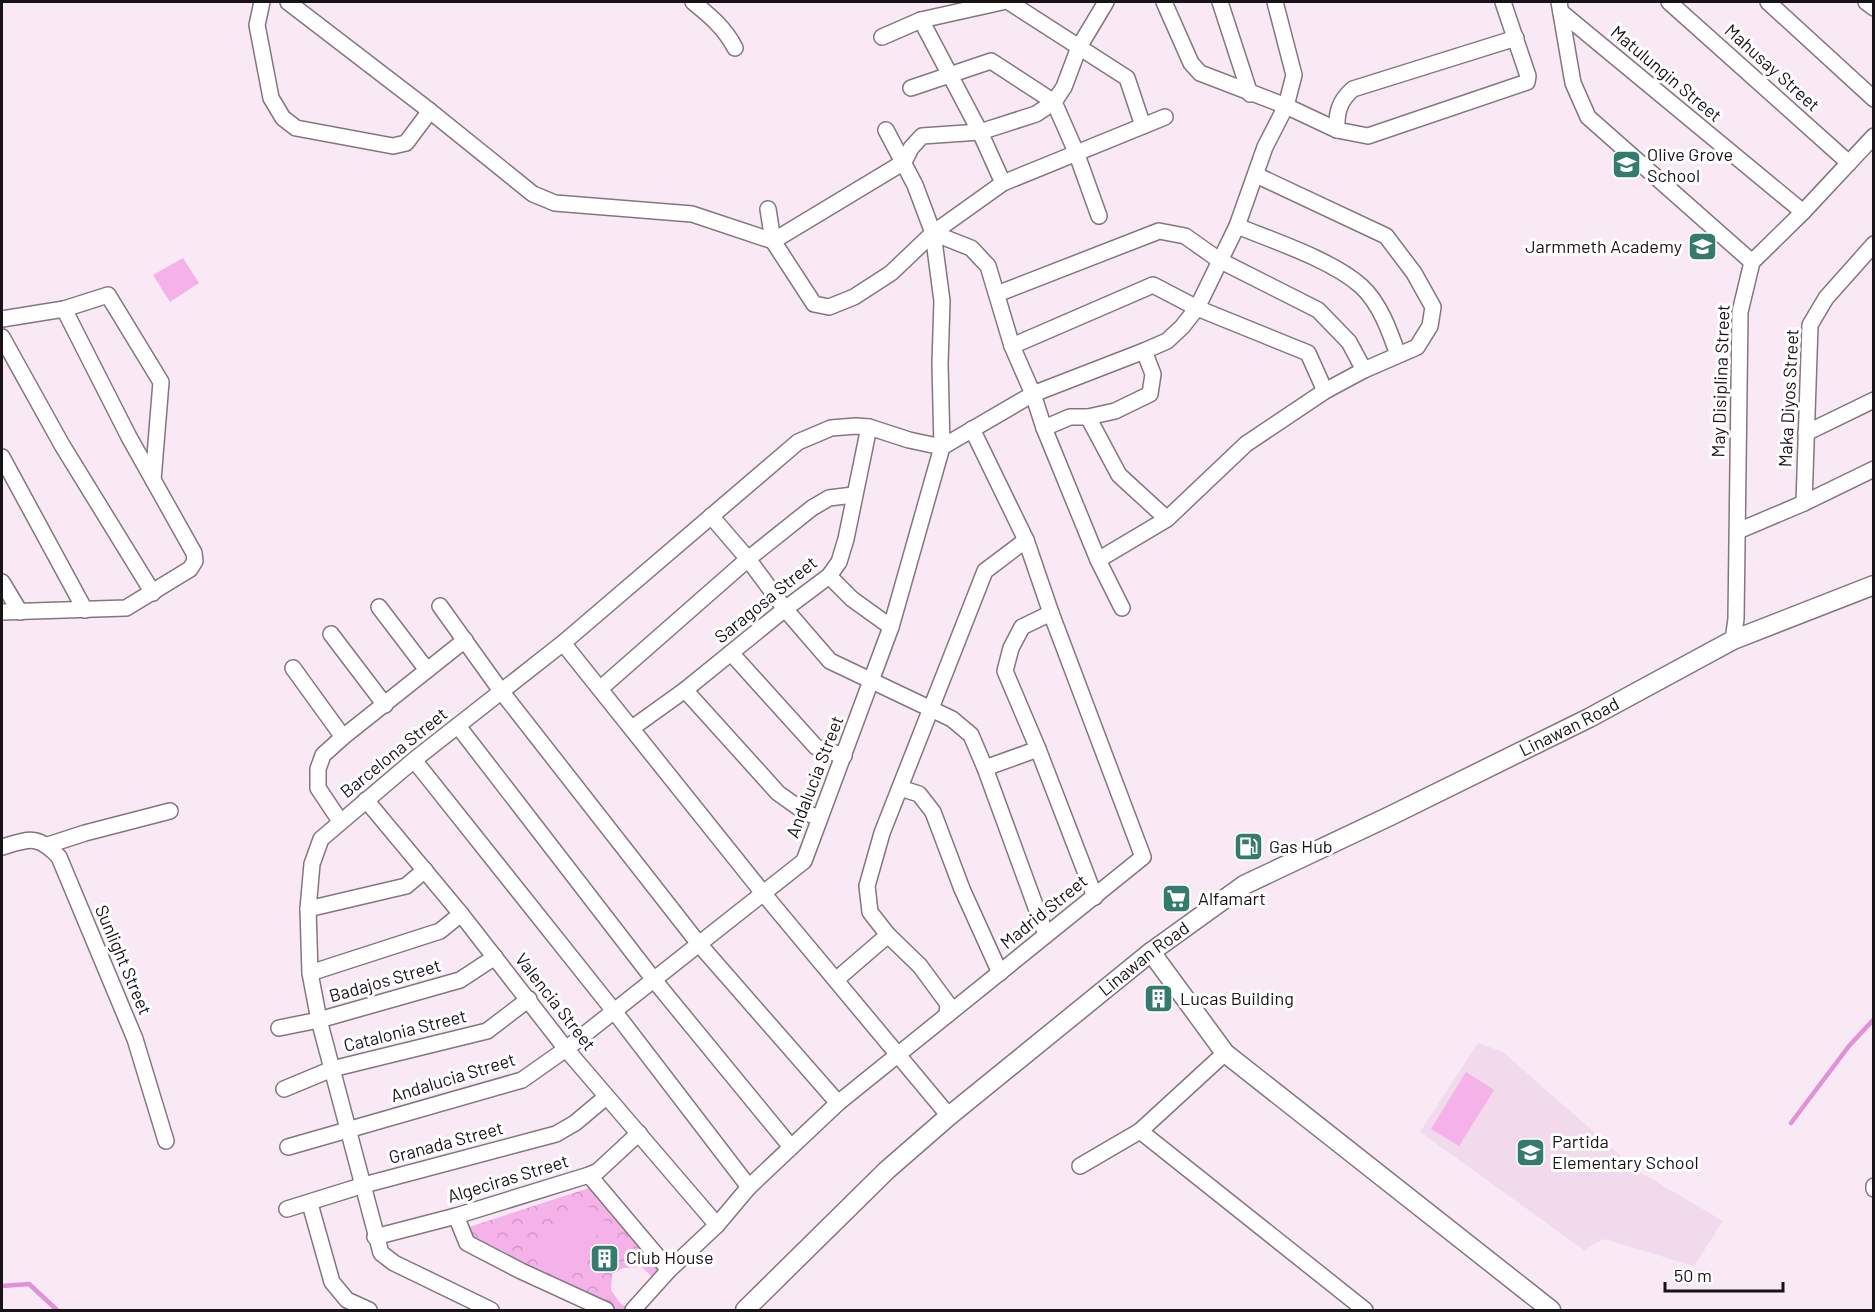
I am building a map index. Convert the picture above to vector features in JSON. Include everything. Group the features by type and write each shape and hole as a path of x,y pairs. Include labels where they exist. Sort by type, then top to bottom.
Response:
{"street":[{"path":"262,2 257,25 271,98 283,118 297,128 393,146 406,143 430,111"},
{"path":"288,2 533,194 555,203 692,214 773,241 904,162 911,147 922,136 980,132 1036,114 1054,102 1064,87 1079,47 1106,2"},
{"path":"693,2 714,19 729,36 735,48"},
{"path":"882,37 921,20 1002,2"},
{"path":"1009,2 1127,78 1143,126"},
{"path":"1164,2 1191,63 1200,73 1286,106 1337,129 1368,136 1527,82 1528,76 1503,2"},
{"path":"1220,2 1250,94"},
{"path":"942,447 1033,394 1167,340 1182,327 1197,308 1237,226 1265,147 1286,106 1294,75 1275,2"},
{"name":"Mahusay Street","path":"1669,2 1849,163"},
{"path":"1768,2 1874,99"},
{"path":"1866,2 1874,8"},
{"path":"1560,7 1573,83 1588,117 1752,262 1803,212 1874,136"},
{"name":"Matulungin Street","path":"1560,7 1803,212"},
{"path":"921,20 980,132 1003,183"},
{"path":"1337,129 1337,115 1343,98 1353,89 1516,38"},
{"path":"911,88 991,61 1054,102 1076,152 1099,216"},
{"path":"768,209 773,241 814,304 829,307 854,297 891,273 933,233 1003,183 1165,117"},
{"name":"Andalucia Street","path":"288,1147 522,1080 566,1049 804,861 891,627 942,447 940,364 942,301 933,233 915,185 886,130"},
{"path":"1098,560 1167,519 1246,444 1325,391 1416,346 1430,326 1433,307 1414,273 1386,236 1256,175"},
{"path":"1237,226 1324,262 1362,286 1376,305 1398,355"},
{"path":"998,294 1159,231 1185,237 1219,260 1318,310 1349,342 1364,370"},
{"path":"933,233 971,248 988,266 1012,346 1033,394 1044,428 1098,560 1122,608"},
{"name":"Maka Diyos Street","path":"1804,503 1810,326 1826,297 1874,244"},
{"name":"May Disiplina Street","path":"1733,640 1736,619 1740,312 1752,262"},
{"path":"1012,346 1153,285 1197,308 1308,353 1325,391"},
{"path":"2,319 64,309 108,296 161,382 153,480"},
{"path":"2,612 126,608 190,569 195,561 194,553 129,437 64,309"},
{"path":"2,337 62,445 153,593"},
{"path":"1044,428 1070,417 1088,417 1115,411 1150,394 1153,374 1144,351"},
{"path":"1806,433 1874,400"},
{"path":"1088,417 1119,475 1167,519"},
{"name":"Barcelona Street","path":"491,1311 394,1263 381,1253 375,1237 364,1185 319,1020 310,973 308,909 312,864 321,839 414,760 563,643 798,442 831,428 869,427 909,440 942,447"},
{"name":"Saragosa Street","path":"632,728 685,690 829,576 840,562 869,427"},
{"name":"Madrid Street","path":"633,1311 669,1270 717,1226 749,1187 838,1103 1143,858 1050,613 1026,540 972,429"},
{"path":"2,457 85,610"},
{"path":"1737,531 1874,470"},
{"path":"601,688 748,560 829,498 854,495"},
{"path":"711,516 830,661 952,719 971,735 1046,935"},
{"path":"948,1015 948,1004 926,973 888,935 870,912 867,886 882,833 985,571 1026,540"},
{"path":"829,576 852,599 891,627"},
{"path":"2,582 20,612"},
{"name":"Linawan Road","path":"745,1311 887,1170 949,1116 1151,952 1244,885 1579,723 1733,640 1874,585"},
{"path":"440,606 501,691 699,944 838,1103"},
{"path":"380,607 427,670"},
{"path":"1050,613 1022,627 1011,648 1005,671 1038,748 1095,897"},
{"path":"331,634 385,705"},
{"path":"340,821 318,788 318,769 323,755 465,640"},
{"path":"563,643 763,894 949,1116"},
{"path":"731,653 816,747 844,756"},
{"path":"293,668 343,737"},
{"path":"685,690 778,793 806,813 820,818"},
{"path":"458,726 654,980 792,1147"},
{"path":"985,768 1038,748"},
{"path":"414,760 614,1011 749,1187"},
{"path":"900,788 919,795 933,812 962,889 1000,973"},
{"name":"Valencia Street","path":"366,800 461,914 566,1049 717,1226"},
{"path":"2,847 24,840 37,839 48,845 170,811"},
{"name":"Sunlight Street","path":"48,845 59,857 135,1039 166,1141"},
{"path":"308,909 406,886 425,870"},
{"path":"310,973 440,931 461,914"},
{"path":"837,980 888,935"},
{"path":"1151,952 1224,1053 1551,1311"},
{"name":"Badajos Street","path":"279,1028 319,1020 460,980 495,957"},
{"name":"Catalonia Street","path":"284,1089 332,1069 487,1031 529,999"},
{"path":"1080,1166 1140,1131 1224,1053"},
{"name":"Granada Street","path":"287,1209 310,1204 364,1185 556,1134 575,1123 606,1096"},
{"path":"1140,1131 1365,1311"},
{"name":"Algeciras Street","path":"375,1237 456,1216 590,1175 598,1171 639,1133"},
{"path":"590,1175 669,1270"},
{"path":"310,1204 332,1282 347,1300 369,1311"},
{"path":"456,1216 467,1243 606,1311"}],"shaded area":[{"name":"Partida Elementary School","path":"1478,1043 1503,1052 1638,1171 1723,1221 1694,1266 1604,1239 1584,1250 1420,1132"}],"green space":[{"path":"183,258 199,283 170,302 153,275"},
{"path":"1466,1072 1494,1090 1459,1146 1431,1129"},
{"path":"592,1187 670,1276 662,1287 642,1267 623,1268 612,1274 611,1290 620,1303 633,1310 613,1310 473,1243 463,1229"},
{"path":"579,1199 607,1223 561,1278 532,1253"}],"waterway":[{"path":"1791,1123 1849,1046 1874,1019"},
{"path":"2,1286 29,1284 57,1310"}],"place":[{"name":"Olive Grove School","path":"1626,165"},
{"name":"Jarmmeth Academy","path":"1703,247"},
{"name":"Gas Hub","path":"1248,847"},
{"name":"Alfamart","path":"1177,899"},
{"name":"Lucas Building","path":"1159,999"},
{"name":"Partida Elementary School","path":"1531,1152"},
{"name":"Club House","path":"605,1258"}]}
